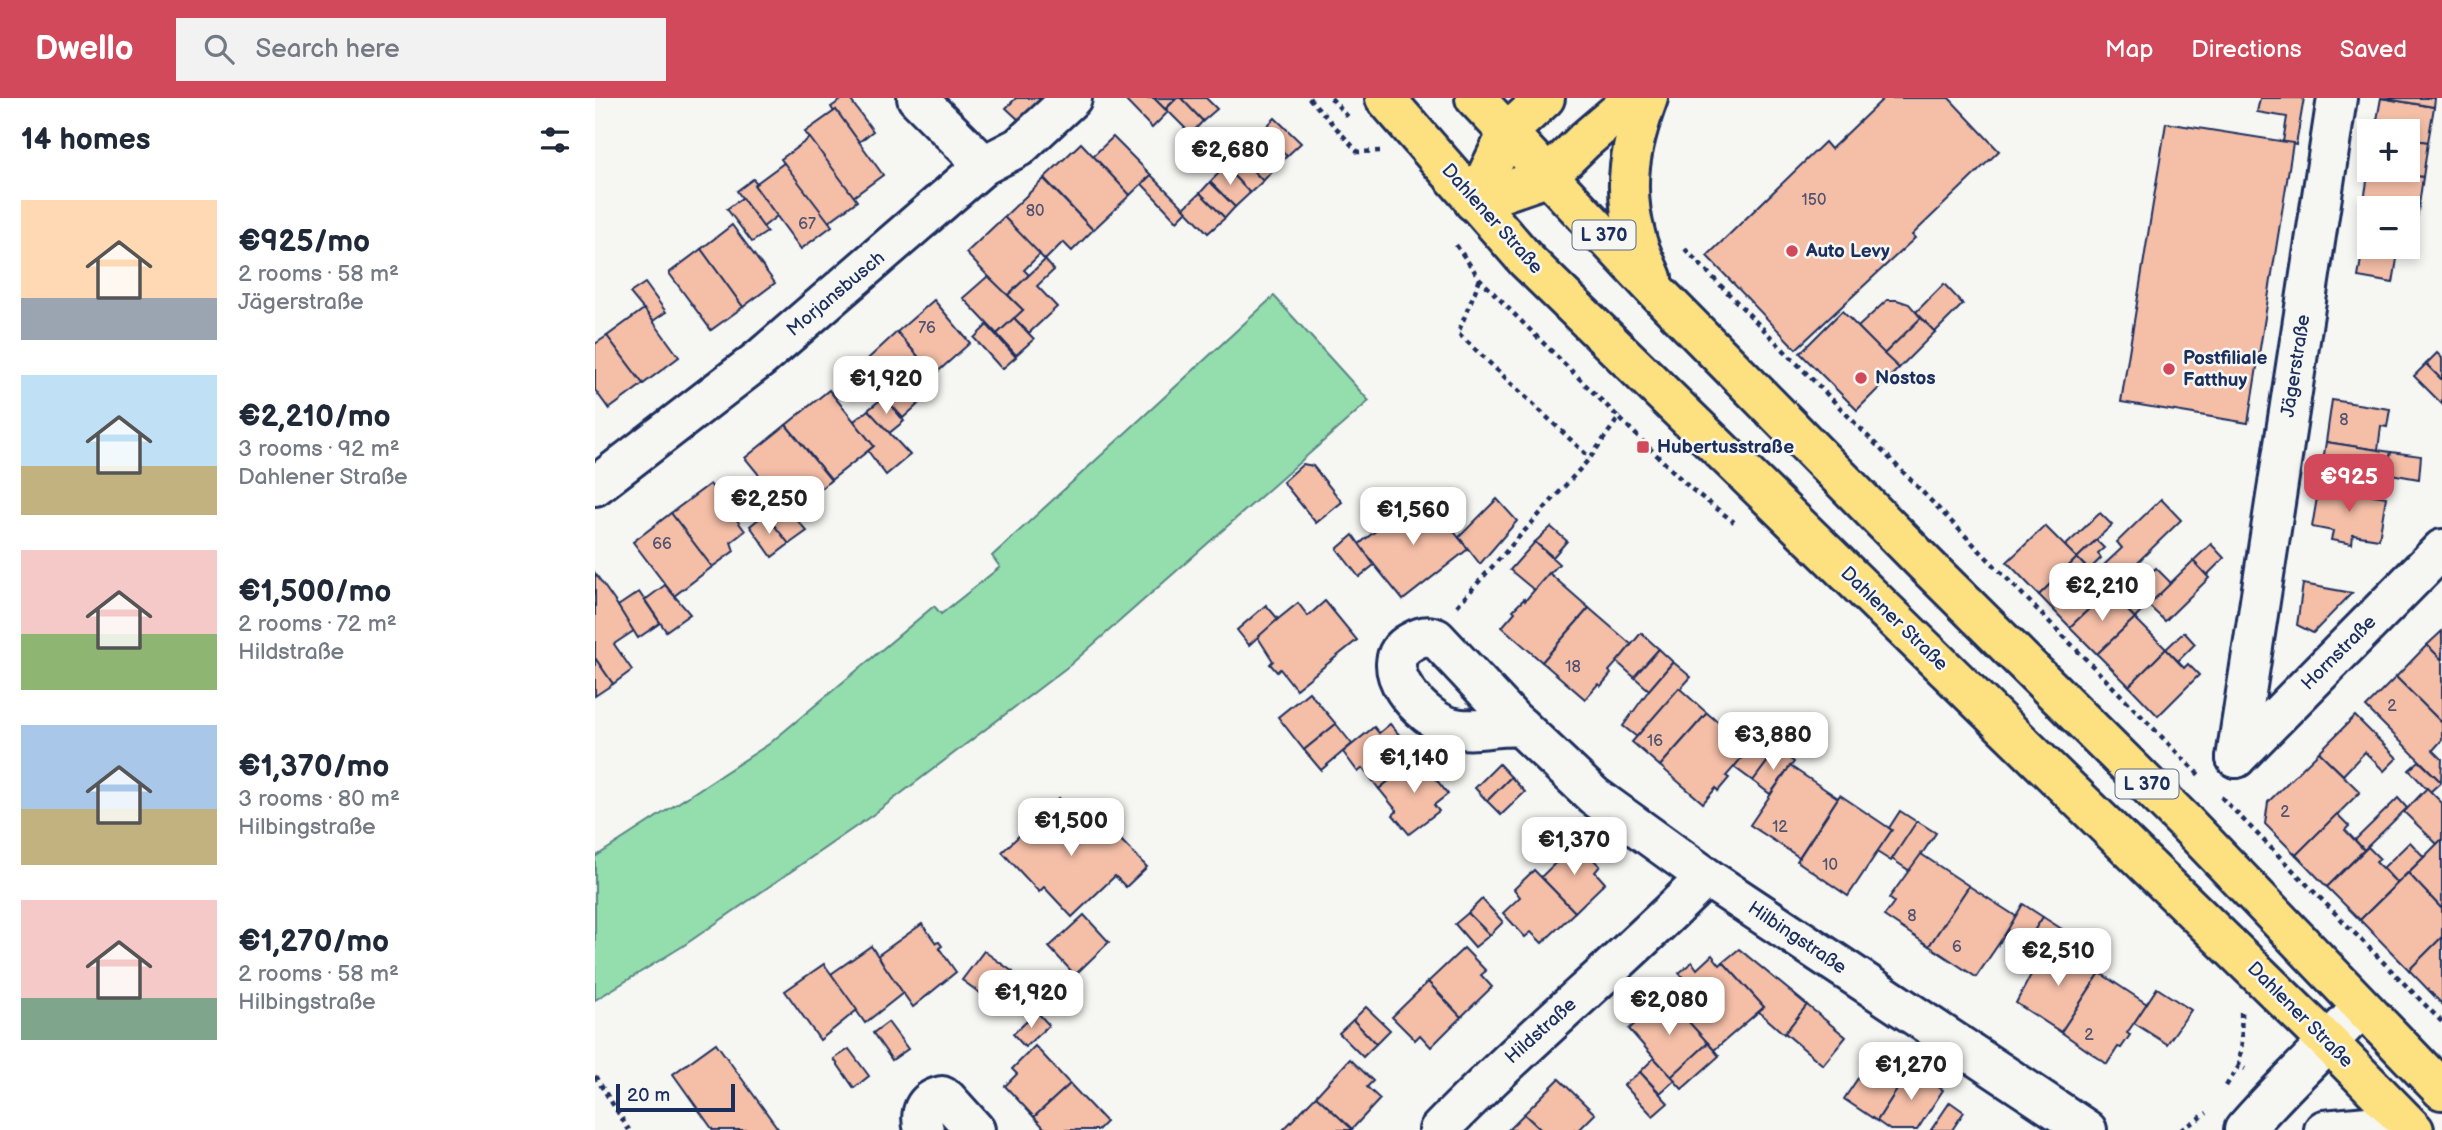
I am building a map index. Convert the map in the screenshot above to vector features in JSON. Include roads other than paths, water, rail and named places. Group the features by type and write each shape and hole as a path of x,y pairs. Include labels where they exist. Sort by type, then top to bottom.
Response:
{"main road":[{"name":"Dahlener Straße","path":"1385,98 1527,261 2329,1043 2412,1130"},
{"name":"L 370","path":"1475,98 1659,294 2184,821 2442,1090"},
{"path":"1474,202 1508,132 1545,98"},
{"path":"1474,202 1548,177 1585,140 1634,98"},
{"path":"1648,98 1634,135 1627,188 1636,239 1659,294"}],"street":[{"path":"917,98 984,166"},
{"name":"Morjansbusch","path":"595,486 761,358 984,166 1019,147 1072,98"},
{"name":"Jägerstraße","path":"2236,758 2337,98"},
{"name":"Hornstraße","path":"2236,758 2442,549"},
{"name":"Hilbingstraße","path":"1521,727 1454,728 1437,721 1425,712 1399,680 1394,663 1399,650 1422,636 1436,638 1521,727 1594,796 1706,877 2087,1130"},
{"name":"Hildstraße","path":"1439,1130 1487,1080 1674,910 1706,877"},
{"path":"2244,1130 2282,1087 2329,1043 2361,1008"},
{"path":"924,1130 923,1110 929,1101 941,1096 947,1099 975,1130"},
{"path":"2324,1130 2335,1127 2390,1125 2412,1130"}],"place":[{"name":"Auto Levy","path":"1792,251"},
{"name":"Postfiliale Fatthuy","path":"2169,369"},
{"name":"Nostos","path":"1861,378"},
{"name":"Hubertusstraße","path":"1643,447"}]}
